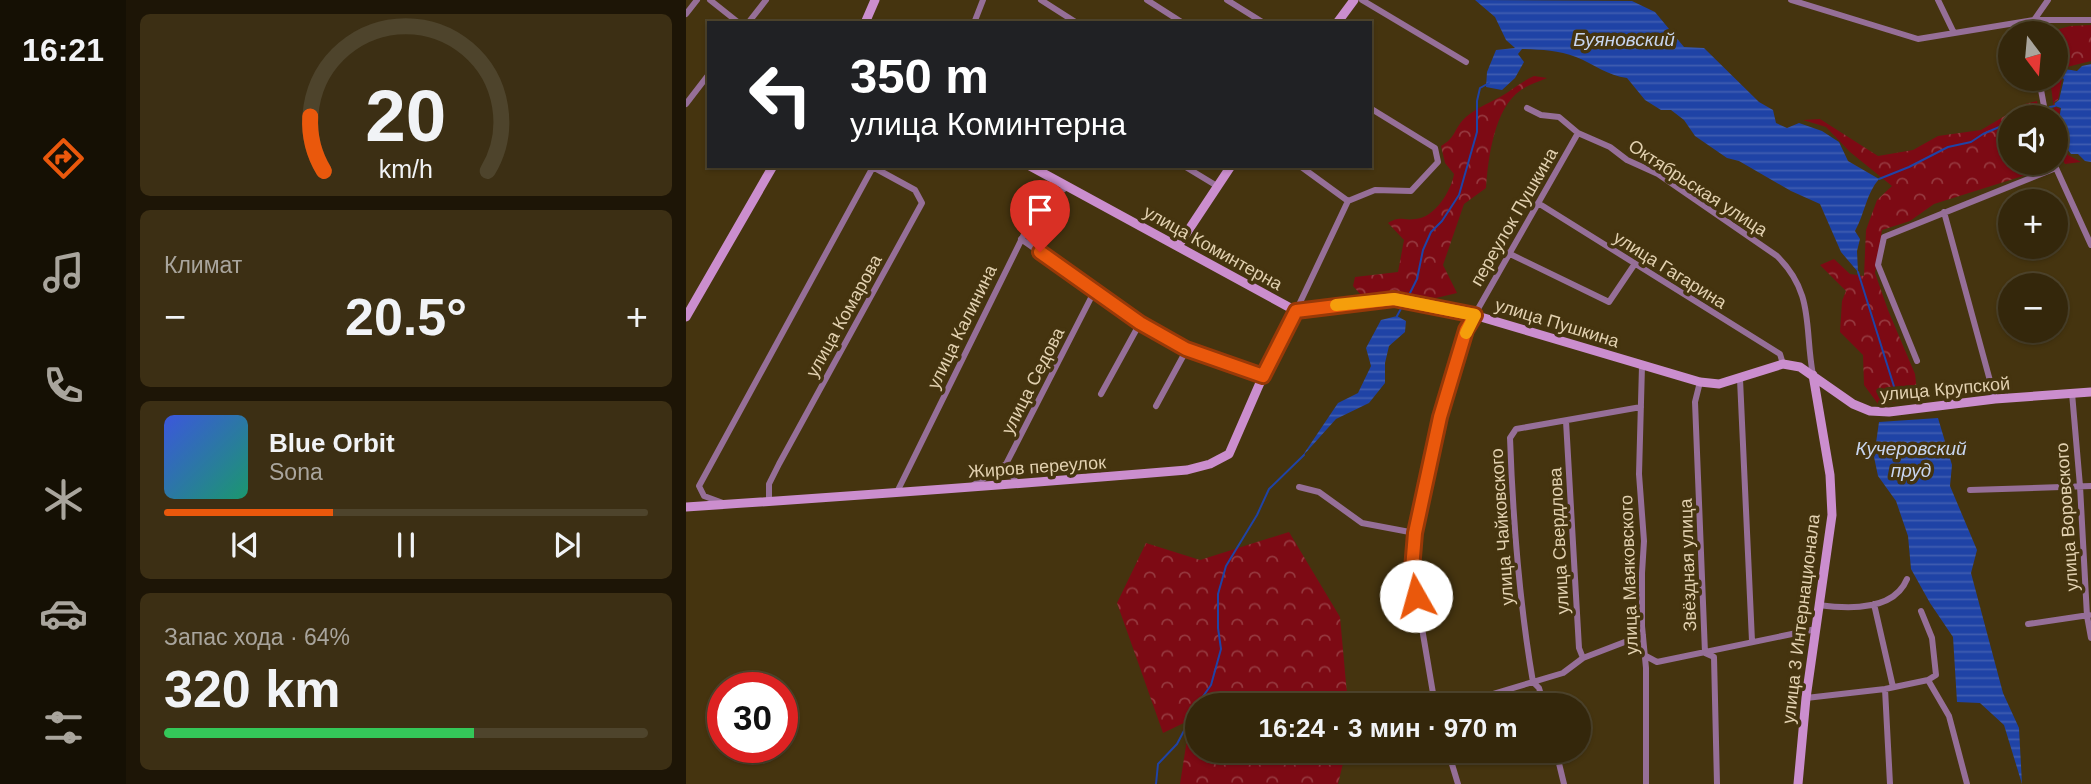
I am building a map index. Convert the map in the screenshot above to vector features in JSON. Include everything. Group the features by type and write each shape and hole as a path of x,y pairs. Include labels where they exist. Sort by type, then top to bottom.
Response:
{"street":[{"path":"686,14 697,0"},
{"path":"710,0 736,21"},
{"path":"750,21 766,0"},
{"path":"866,21 875,0"},
{"path":"975,21 983,0"},
{"path":"1041,0 1074,21"},
{"path":"1147,0 1180,21"},
{"path":"1227,0 1261,21"},
{"path":"1338,21 1354,0"},
{"path":"1362,0 1466,62"},
{"path":"1791,0 1918,39 2034,20 2091,20"},
{"path":"1938,0 1954,33"},
{"path":"2034,20 2048,0"},
{"path":"686,104 707,77"},
{"name":"Октябрьская улица","path":"1527,108 1541,115 1559,117 1578,133 1611,147 1628,160 1658,174 1776,256 1789,269 1802,291 1813,375"},
{"path":"1296,311 1348,201 1375,190 1411,191 1438,162 1435,148 1372,109"},
{"name":"переулок Пушкина","path":"1475,315 1578,133"},
{"path":"686,317 772,168"},
{"name":"улица Комарова","path":"725,505 704,496 699,486 871,168"},
{"name":"улица Комарова","path":"769,500 769,484 779,464 922,203 915,190 874,168"},
{"name":"улица Коминтерна","path":"1034,168 1296,311 1394,299 1475,315"},
{"path":"1187,168 1217,186"},
{"path":"1178,246 1230,168"},
{"path":"1303,168 1348,201"},
{"path":"1917,361 1878,265 1884,237 2031,175"},
{"path":"2060,175 2091,245"},
{"name":"улица Калинина","path":"897,492 1038,206 1067,187"},
{"name":"улица Гагарина","path":"1538,203 1780,354 1783,364"},
{"path":"1944,212 1995,399"},
{"path":"1021,239 1140,323 1186,349 1263,376"},
{"path":"1508,253 1609,302 1634,265"},
{"name":"улица Седова","path":"1006,464 1095,290"},
{"name":"Жиров переулок","path":"686,507 1018,485 1187,470 1210,464 1229,454 1263,376 1296,311"},
{"name":"улица Пушкина","path":"1433,693 1412,569 1415,533 1440,417 1466,330 1475,315 1700,382 1718,384 1783,364"},
{"path":"1101,394 1140,323"},
{"path":"1156,406 1186,349"},
{"path":"1783,364 1800,367 1813,375"},
{"name":"улица Маяковского","path":"1642,366 1639,474 1644,541 1642,573 1646,784"},
{"name":"улица Крупской","path":"1813,375 1853,404 1870,411 1889,412 1995,399 2091,392"},
{"name":"улица 3 Интернационала","path":"1798,784 1806,698 1832,516 1830,475 1813,375"},
{"path":"1740,379 1752,641"},
{"name":"Звёздная улица","path":"1700,382 1695,402 1705,653 1714,657 1717,784"},
{"name":"улица Воровского","path":"2072,393 2091,638"},
{"name":"улица Чайковского","path":"1540,693 1533,682 1523,621 1513,527 1510,438 1517,429 1641,407"},
{"name":"улица Свердлова","path":"1566,422 1579,648 1583,658"},
{"path":"970,488 1006,464 1018,485"},
{"path":"1299,486 1319,492 1362,523 1415,533"},
{"path":"1970,490 2091,486"},
{"path":"1819,606 1846,609 1874,604 1903,589 1907,579"},
{"path":"1874,604 1893,687"},
{"path":"1806,698 1885,689 1928,680 1936,675 1932,638 1922,611"},
{"path":"2028,624 2089,615"},
{"path":"1644,655 1657,662 1816,629"},
{"path":"1496,693 1563,673 1583,658 1643,635"},
{"path":"1928,680 1950,716 1967,784"},
{"path":"1885,689 1890,784"},
{"path":"1452,763 1458,784"},
{"path":"1559,763 1564,784"}],"green space":[{"path":"2091,25 2091,61 2068,67 2070,26"},
{"path":"1534,76 1547,78 1521,90 1504,109 1494,135 1486,188 1464,204 1443,265 1457,293 1436,298 1402,294 1361,295 1353,286 1355,277 1398,272 1404,240 1388,223 1429,214 1446,195 1454,174 1445,163 1441,146 1470,114"},
{"path":"2052,91 2060,91 2058,100 2053,105"},
{"path":"2037,101 2038,105 2023,105"},
{"path":"1820,119 1878,156 1913,150 1938,136 1981,130 1998,120 1998,175 2026,175 1934,204 1910,221 1882,230 1875,273 1915,374 1918,400 1878,404 1864,385 1863,355 1840,332 1842,301 1846,291 1820,265 1834,259 1850,274 1864,276 1866,230 1877,200 1892,186 1850,152 1826,127 1803,120"},
{"path":"2068,155 2081,162 2068,164"},
{"path":"1289,532 1340,617 1347,693 1185,693 1185,722 1163,733 1117,603 1146,543 1200,560"},
{"path":"1185,752 1185,763 1343,763 1338,784 1180,784"}],"water":[{"name":"Буяновский","path":"1475,0 1632,1 1655,12 1684,47 1704,48 1759,102 1773,110 1776,123 1787,128 1799,123 1822,131 1839,142 1848,161 1879,179 1871,191 1855,231 1860,239 1857,251 1858,272 1841,252 1820,204 1791,191 1739,161 1727,158 1695,136 1684,120 1671,110 1661,110 1645,100 1627,78 1569,55 1522,49 1518,54 1524,62 1515,78 1502,90 1486,87 1487,72 1496,50 1515,48 1506,40 1495,17"},
{"path":"2091,64 2091,162 2085,161 2078,154 2071,154 2068,150 2068,105 2055,105 2061,91 2068,91 2068,70 2077,71 2082,66"},
{"path":"1397,316 1406,321 1405,332 1389,346 1385,363 1385,383 1369,403 1336,419 1301,458 1338,403 1358,393 1371,366 1366,348 1381,320"},
{"name":"Кучеровский пруд","path":"1938,418 1952,465 1950,486 1977,550 1971,573 2003,693 2019,728 2022,784 2004,725 1980,703 1957,702 1953,637 1911,569 1908,536 1896,501 1878,476 1874,457 1879,422"}],"waterway":[{"path":"1408,297 1417,279 1423,250 1431,232 1442,221 1459,195 1477,132 1477,101 1480,88 1489,83"},
{"path":"1879,179 1948,147 1971,142 1998,128"},
{"path":"1858,272 1897,396"},
{"path":"1397,316 1403,305"},
{"path":"1205,693 1211,685 1221,649 1218,594 1226,566 1257,515 1269,489 1304,455"},
{"path":"1156,784 1158,764 1177,744 1185,729"}],"slow traffic":[{"path":"1336,305 1394,299 1475,315 1466,333"}],"route":[{"path":"1040,252 1140,323 1186,349 1263,376 1296,311 1394,299 1475,315 1466,330 1440,417 1415,533 1412,569 1416,596"}]}
